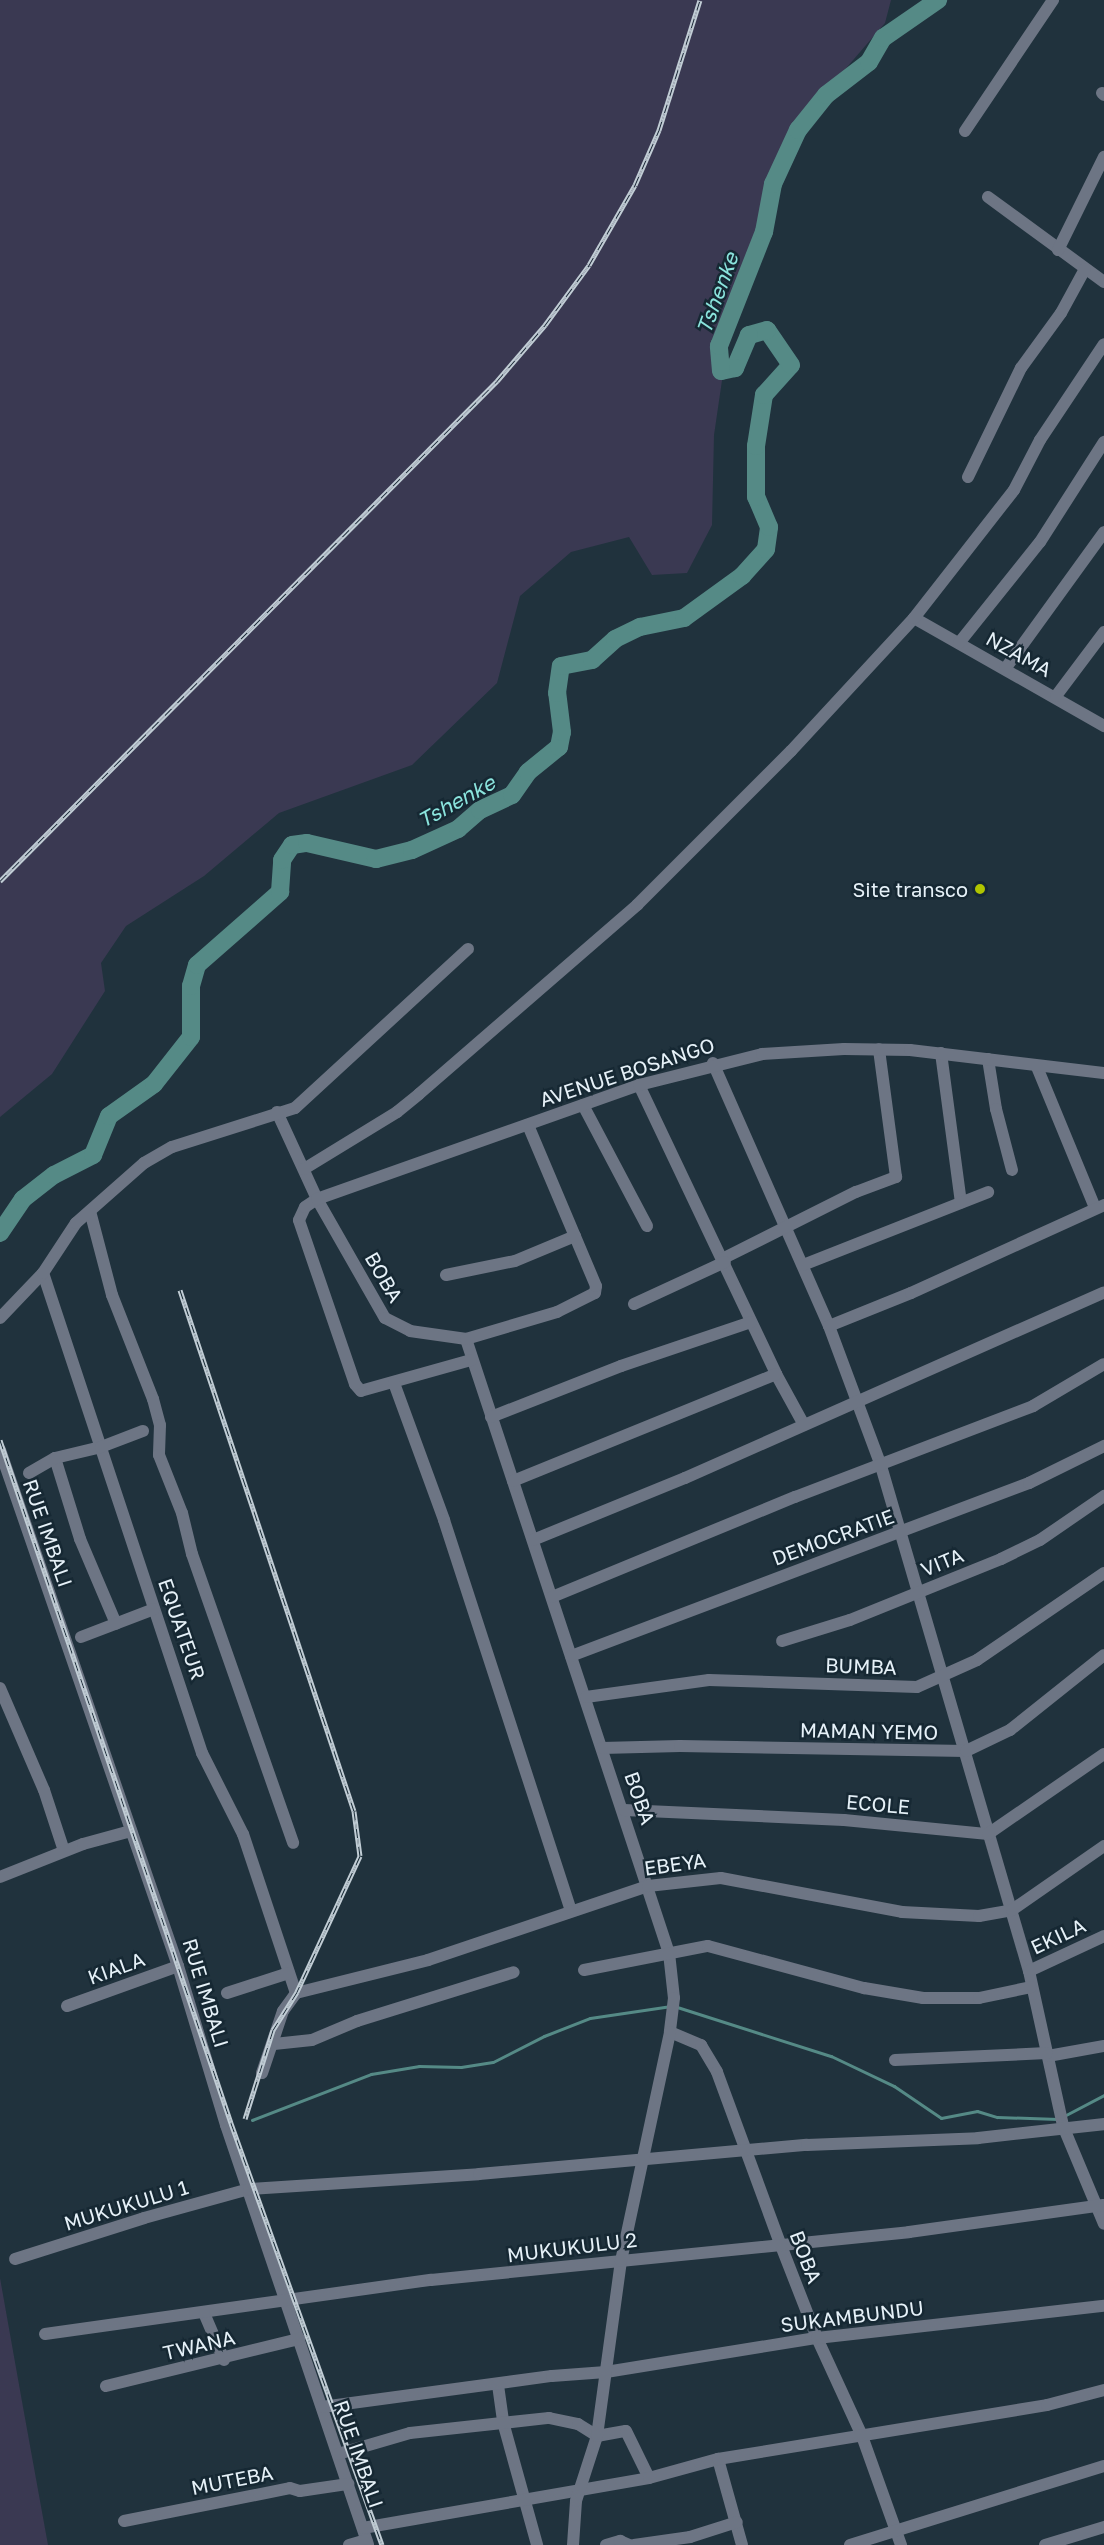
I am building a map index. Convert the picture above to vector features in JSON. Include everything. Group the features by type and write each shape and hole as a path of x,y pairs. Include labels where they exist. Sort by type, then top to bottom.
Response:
{"street":[{"path":"965,131 1053,0"},
{"path":"1058,250 1104,157"},
{"path":"988,197 1058,250 1103,280"},
{"path":"968,477 1021,368 1060,313 1085,269"},
{"path":"304,1169 397,1112 636,904 791,752 914,618 1014,490 1040,440 1104,344"},
{"path":"959,643 1040,542 1104,442"},
{"path":"1005,669 1104,532"},
{"name":"NZAMA","path":"914,618 1056,696 1104,726"},
{"path":"1056,696 1104,632"},
{"path":"0,1318 43,1273 76,1223 144,1163 172,1147 295,1108 468,949"},
{"path":"634,1304 786,1227 896,1177 879,1049"},
{"name":"AVENUE BOSANGO","path":"317,1199 639,1085 713,1063 762,1054 879,1049 941,1053 1037,1067 1104,1073"},
{"path":"941,1053 961,1203"},
{"path":"988,1059 996,1109 1012,1170"},
{"path":"713,1063 829,1326 881,1466 1029,1971 1059,2113 1100,2205 1104,2224"},
{"path":"829,1326 911,1293 1100,1207 1037,1067"},
{"path":"639,1085 724,1260 776,1374 804,1425"},
{"path":"583,1105 647,1226"},
{"name":"BOBA","path":"278,1113 317,1199 385,1318 410,1331 466,1339 471,1360 624,1810 669,1953 674,1998 670,2032 701,2045 725,2090 744,2151 817,2338 862,2436 901,2545"},
{"path":"466,1339 557,1312 591,1297 596,1286 528,1125"},
{"path":"803,1265 988,1192"},
{"path":"317,1199 304,1207 299,1220 355,1384 361,1391 369,1392 471,1360"},
{"path":"90,1211 112,1295 160,1425 159,1455 182,1513 192,1554 292,1843"},
{"path":"446,1275 515,1262 575,1236"},
{"name":"EQUATEUR","path":"43,1273 202,1753 243,1834 296,1993"},
{"path":"533,1540 804,1425 1104,1292"},
{"path":"491,1417 621,1366 751,1322"},
{"path":"552,1597 1033,1406 1104,1364"},
{"path":"513,1481 776,1374"},
{"path":"393,1383 444,1520 571,1911"},
{"path":"29,1473 55,1458 101,1447 143,1431"},
{"name":"DEMOCRATIE","path":"571,1656 1029,1483 1104,1446"},
{"name":"RUE IMBALI","path":"1,1452 178,1966 285,2299 366,2538"},
{"path":"55,1458 80,1539 116,1624"},
{"name":"VITA","path":"782,1641 918,1593 1023,1550 1104,1496"},
{"name":"BUMBA","path":"586,1697 710,1680 918,1687 942,1679 977,1659 1104,1573"},
{"path":"81,1636 154,1609"},
{"name":"MAMAN YEMO","path":"602,1748 680,1746 966,1751 1010,1730 1104,1655"},
{"path":"0,1688 44,1790 64,1851"},
{"path":"988,1834 1104,1754"},
{"name":"ECOLE","path":"624,1810 833,1820 988,1834"},
{"path":"0,1877 64,1851 131,1831"},
{"name":"EBEYA","path":"296,1993 428,1960 648,1886 721,1878 902,1912 979,1916 1012,1910 1104,1846"},
{"name":"EKILA","path":"1029,1971 1104,1935"},
{"path":"584,1970 708,1946 864,1988 923,1998 979,1998 1031,1987"},
{"name":"KIALA","path":"68,2006 178,1966"},
{"path":"274,2044 312,2040 357,2021 514,1972"},
{"path":"227,1993 289,1973"},
{"path":"262,2073 274,2044 283,2011 296,1993"},
{"path":"573,2545 576,2501 584,2487 597,2436 621,2261 670,2032"},
{"path":"896,2060 1048,2054 1104,2046"},
{"name":"MUKUKULU 1","path":"15,2259 144,2218 249,2189 744,2151 978,2138 1063,2126 1104,2124"},
{"name":"MUKUKULU 2","path":"45,2334 204,2313 285,2299 780,2243 909,2232 1100,2205"},
{"name":"SUKAMBUNDU","path":"322,2408 606,2373 817,2338 1104,2306"},
{"path":"204,2313 224,2360"},
{"name":"TWANA","path":"106,2386 224,2360 299,2339"},
{"path":"498,2385 502,2422 537,2545"},
{"path":"349,2545 366,2538 522,2497 649,2478 718,2459 1047,2405 1104,2390"},
{"path":"338,2454 410,2433 549,2418 578,2424 597,2436 626,2432 649,2478"},
{"path":"718,2459 742,2545"},
{"path":"850,2545 1104,2466"},
{"name":"MUTEBA","path":"124,2521 290,2488 300,2491 348,2484"},
{"path":"634,2545 690,2537 737,2522"},
{"path":"1045,2545 1104,2527"},
{"path":"606,2545 620,2541 629,2545"}],"shaded area":[{"path":"0,0 891,0 885,23 823,95 750,256 725,360 714,435 712,525 687,573 652,575 629,537 571,552 520,596 497,683 412,765 279,813 204,876 126,926 101,963 105,991 52,1074 0,1117"},
{"path":"0,2278 23,2407 48,2545 0,2545"}],"waterway":[{"name":"Tshenke","path":"0,1233 23,1199 54,1175 93,1155 109,1116 154,1084 191,1037 191,986 197,965 280,892 282,860 292,845 307,843 376,859 412,850 458,829 480,810 512,795 528,772 559,747 562,732 557,693 561,666 592,660 615,639 640,627 684,618 742,576 766,549 769,527 756,497 756,446 764,395 791,365 767,330 749,335 735,368 721,371 719,346 764,232 773,184 798,130 826,95 869,62 883,38 938,0"},
{"path":"252,2120 371,2074 419,2066 461,2067 493,2062 544,2036 590,2018 671,2006"},
{"path":"677,2007 831,2056 894,2086 941,2118 977,2111 997,2117 1058,2119"},
{"path":"1064,2116 1104,2095"}],"railway":[{"path":"0,881 497,381 545,325 589,265 635,185 659,130 700,0"},
{"path":"180,1290 354,1811 360,1856 297,1992 273,2030 245,2119"},
{"path":"0,1440 231,2123 382,2545"}],"place":[{"name":"Site transco","path":"980,889"}]}
